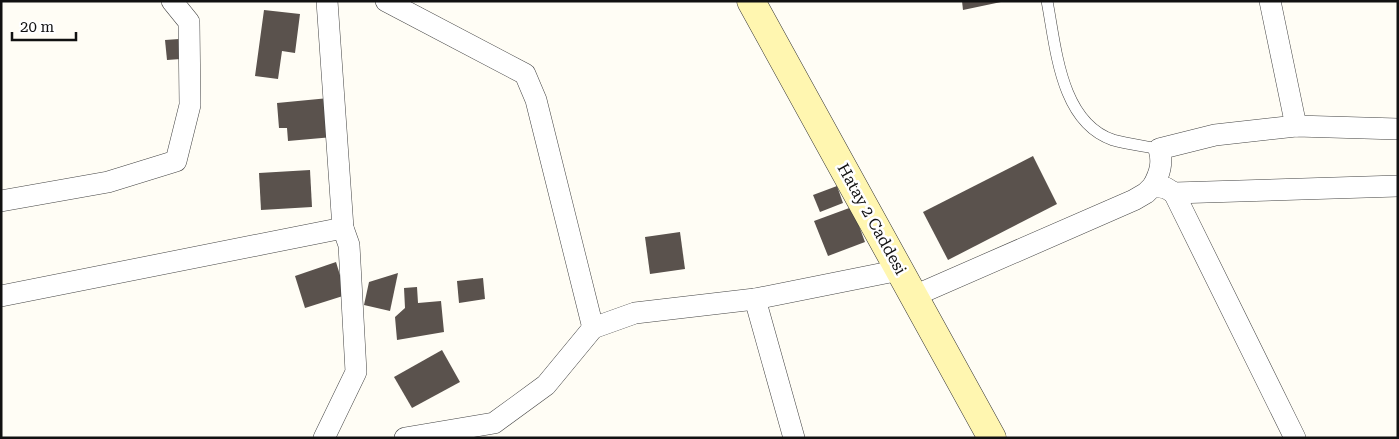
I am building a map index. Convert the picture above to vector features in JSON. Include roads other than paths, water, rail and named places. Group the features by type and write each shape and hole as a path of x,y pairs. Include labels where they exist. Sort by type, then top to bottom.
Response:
{"street":[{"path":"1,201 108,182 176,161 190,105 189,22 172,1"},
{"path":"324,438 356,372 349,245 343,228 327,1"},
{"path":"386,1 525,74 536,100 593,328"},
{"name":"Hatay 2 Caddesi","path":"751,1 992,438"},
{"path":"1270,1 1296,126"},
{"path":"914,296 1146,194 1159,175 1161,166 1159,149 1215,135 1296,126 1398,129"},
{"path":"1153,186 1166,188 1174,192 1398,186"},
{"path":"1174,192 1295,438"},
{"path":"1,296 343,228"},
{"path":"405,438 494,423 546,385 593,328 635,312 755,299 900,270"},
{"path":"755,299 794,438"}],"lane":[{"path":"1047,1 1062,80 1078,112 1091,126 1112,140 1159,149"}]}
